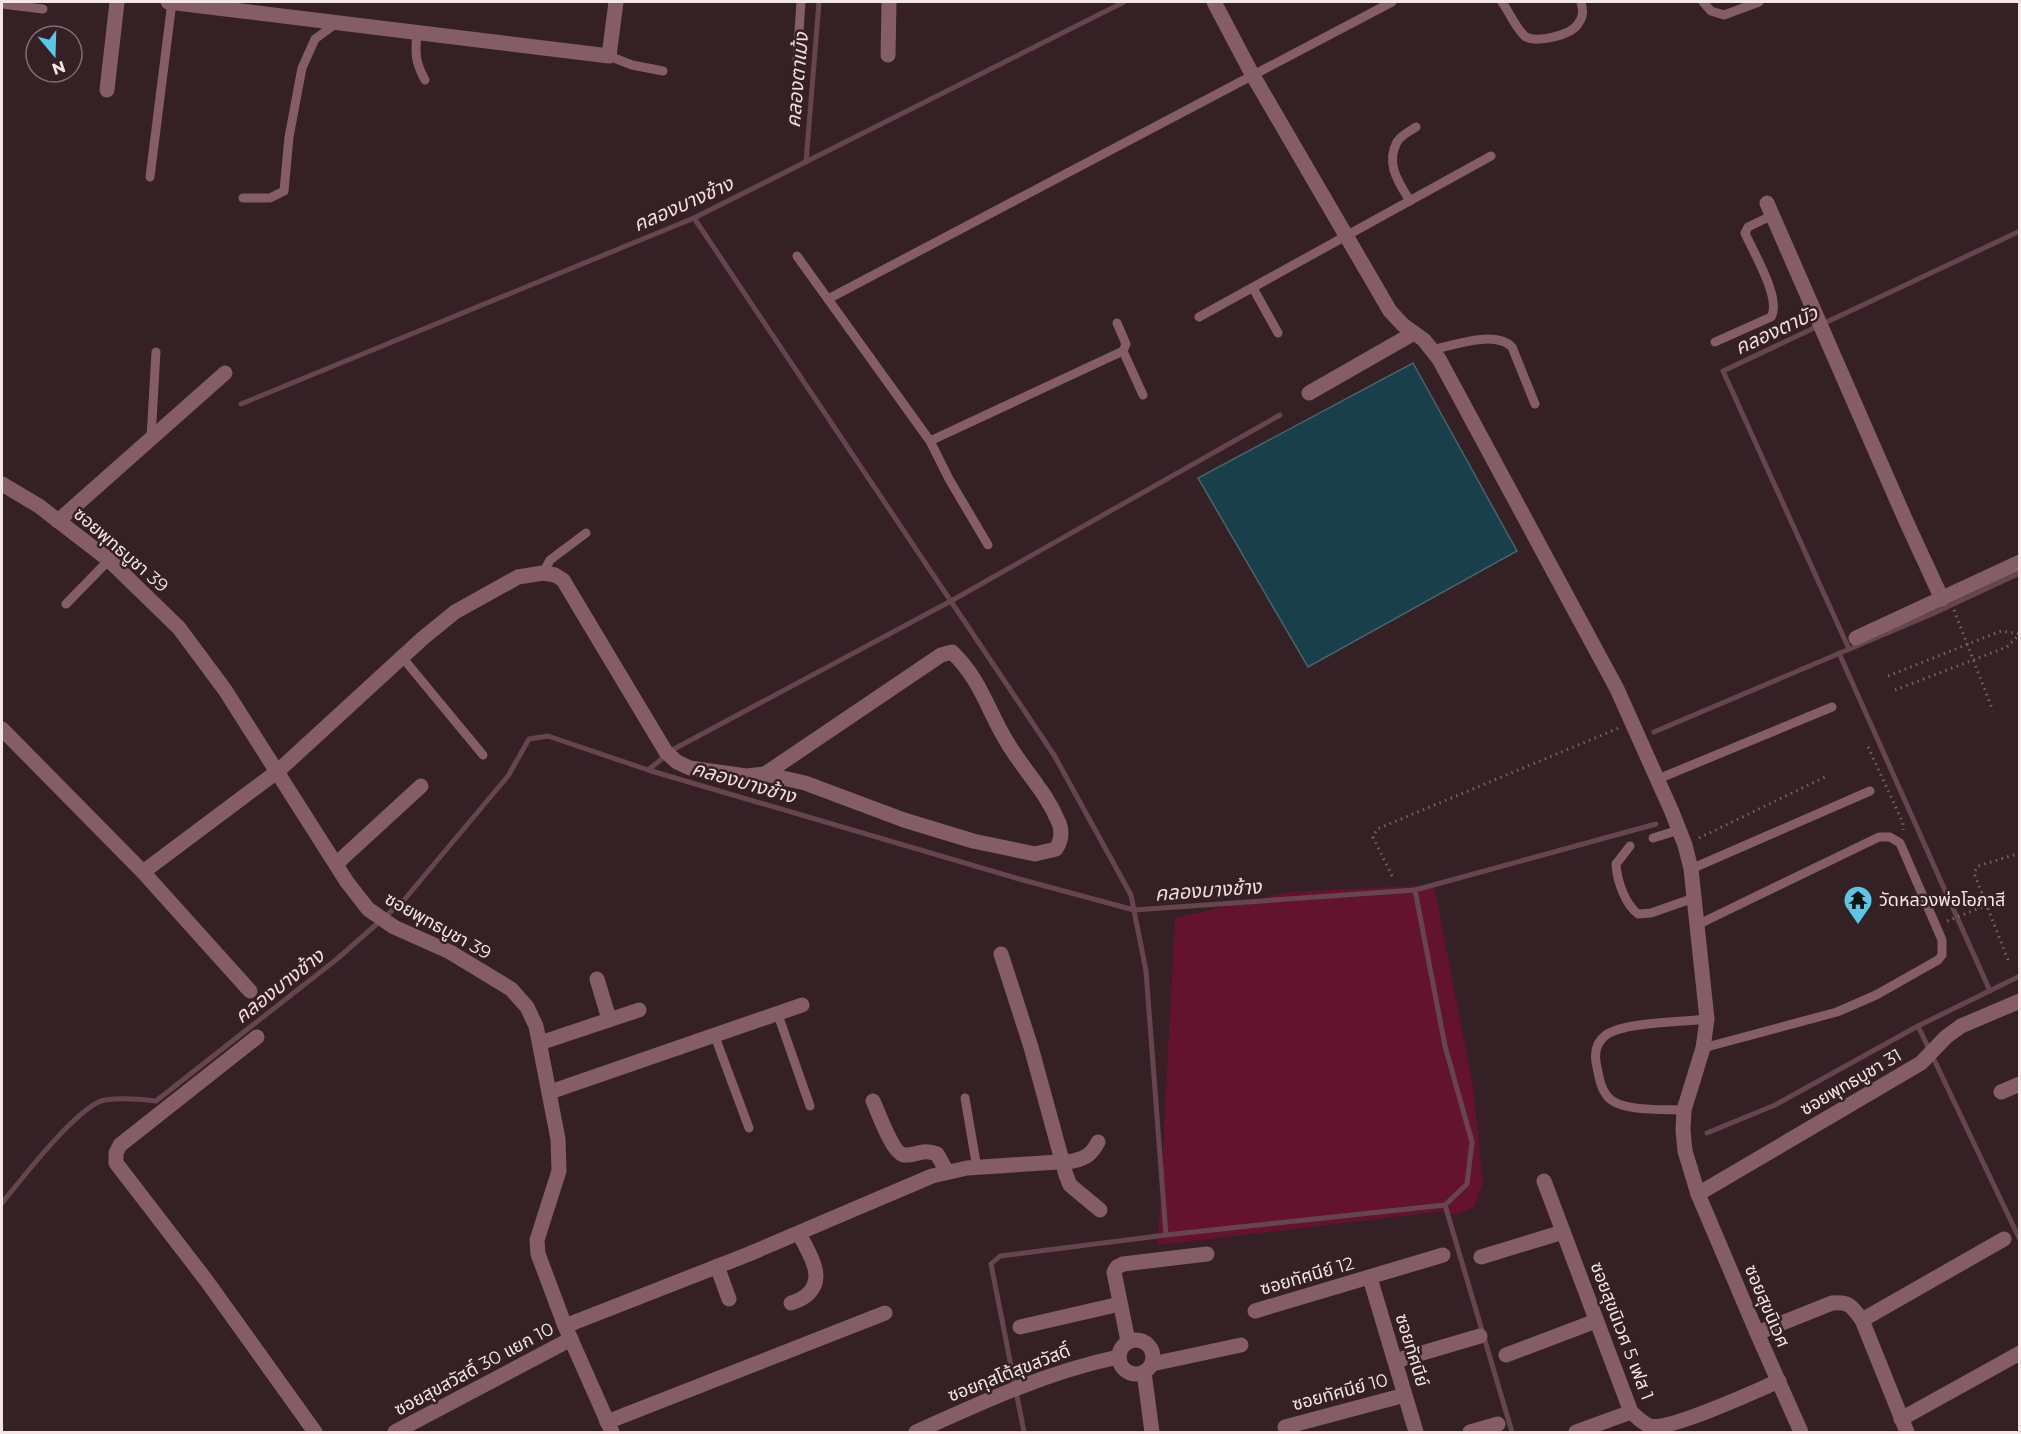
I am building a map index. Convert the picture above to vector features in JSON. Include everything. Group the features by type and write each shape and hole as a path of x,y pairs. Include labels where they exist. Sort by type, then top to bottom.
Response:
{"street":[{"path":"107,90 113,16 117,2"},
{"path":"170,2 609,56 616,2"},
{"path":"888,55 889,2"},
{"name":"ซอยสุขนิเวศ","path":"1214,2 1251,74 1390,311 1424,340 1439,359 1617,688 1679,830 1691,869 1707,1020 1703,1048 1684,1110 1683,1130 1686,1151 1698,1194 1801,1432"},
{"path":"1770,209 1824,335 1947,602"},
{"path":"1309,393 1414,333"},
{"path":"58,520 225,373"},
{"name":"ซอยพุทธบูชา 39","path":"2,484 39,506 109,560 179,628 225,690 347,882 368,909 394,927 450,952 511,988 527,1007 536,1026 540,1043 558,1139 559,1171 541,1227 538,1247 545,1277 610,1427"},
{"path":"1856,638 1947,602 2019,562"},
{"path":"144,872 278,771 423,638 455,612 518,577 543,573 555,575 564,580 672,757 690,768 746,776 765,774 805,783 904,820 973,841 1035,854 1056,849 1061,841 1060,826 1043,791 1007,743 973,674 952,652 941,655 765,774"},
{"path":"2,729 144,872 250,992"},
{"path":"336,864 421,786"},
{"path":"1001,954 1031,1047 1061,1161 1070,1185 1100,1210"},
{"path":"597,979 609,1019"},
{"name":"ซอยพุทธบูชา 31","path":"1698,1194 1922,1063 1946,1037 1961,1026 2019,1004"},
{"path":"550,1092 802,1005"},
{"path":"540,1043 639,1010"},
{"path":"257,1037 120,1145 116,1153 116,1163 206,1280 315,1432"},
{"path":"2001,1092 2019,1084"},
{"path":"873,1101 890,1139 899,1152 904,1155 930,1151 937,1154 947,1172"},
{"name":"ซอยสุขสวัสดิ์ 30 แยก 10","path":"395,1432 568,1333 717,1266 932,1176 977,1168 1073,1161 1088,1156 1098,1142"},
{"name":"ซอยสุขนิเวศ 5 เฟส 1","path":"1544,1181 1631,1412 1649,1426 1662,1426 1681,1421 1779,1381"},
{"path":"1481,1257 1563,1232"},
{"path":"791,1304 808,1294 816,1284 817,1275 814,1265 799,1233"},
{"path":"1862,1320 2004,1239"},
{"path":"1128,1341 1114,1272 1117,1267 1123,1264 1207,1254"},
{"name":"ซอยทัศนีย์ 12","path":"1255,1311 1443,1255"},
{"path":"717,1266 729,1299"},
{"name":"ซอยทัศนีย์","path":"1370,1278 1416,1432"},
{"path":"1757,1333 1832,1303 1842,1302 1851,1305 1862,1320 1904,1426 2019,1353"},
{"path":"1020,1327 1119,1304"},
{"path":"610,1427 885,1313"},
{"path":"1506,1355 1596,1321"},
{"path":"1395,1361 1479,1336"},
{"path":"1152,1432 1148,1368 1152,1350 1148,1344 1135,1340 1128,1341 1119,1351 1118,1357 1122,1368 1127,1372 1139,1374 1148,1368 1241,1345"},
{"name":"ซอยกุสโต้สุขสวัสดิ์","path":"916,1432 999,1394 1042,1378 1081,1365 1118,1357"},
{"name":"ซอยทัศนีย์ 10","path":"1285,1427 1405,1395"},
{"path":"1576,1432 1631,1412"},
{"path":"1470,1432 1498,1424"}],"lane":[{"path":"150,177 170,2"},
{"path":"797,61 801,2"},
{"path":"828,299 1251,74 1392,2"},
{"path":"1502,2 1523,35 1532,39 1560,35 1578,26 1583,14 1581,2"},
{"path":"1703,2 1711,11 1724,15 1759,2"},
{"path":"2,3 43,9"},
{"path":"243,198 270,198 284,191 289,137 302,68 315,39 338,22"},
{"path":"417,32 417,66 425,80"},
{"path":"609,56 632,65 663,71"},
{"path":"1410,201 1395,177 1391,158 1397,141 1416,127"},
{"path":"1198,317 1491,156"},
{"path":"1715,342 1771,317 1774,311 1765,276 1745,233 1748,227 1770,209"},
{"path":"797,256 930,441 949,479 988,545"},
{"path":"1253,288 1278,333"},
{"path":"930,441 1123,351 1126,344 1117,323"},
{"path":"1432,350 1495,338 1508,343 1512,347 1535,404"},
{"path":"1123,351 1143,395"},
{"path":"151,438 156,352"},
{"path":"543,573 550,560 586,533"},
{"path":"66,604 109,560"},
{"path":"402,657 483,754"},
{"path":"1658,779 1832,707"},
{"path":"1691,869 1870,790"},
{"path":"1653,838 1679,830"},
{"path":"1697,925 1879,837 1890,837 1900,843 1942,940 1942,954 1938,960 1876,995 1837,1012 1703,1048"},
{"path":"1630,846 1616,864 1617,875 1631,908 1638,914 1651,913 1694,898"},
{"path":"777,1012 810,1106"},
{"path":"1684,1110 1617,1105 1602,1088 1594,1056 1598,1043 1607,1034 1624,1028 1707,1020"},
{"path":"714,1034 749,1128"},
{"path":"965,1098 977,1168"}],"path":[{"path":"1947,602 1974,658 1994,711"},
{"path":"1888,676 2001,631 2019,634"},
{"path":"1894,690 2007,647 2019,634"},
{"path":"1392,876 1373,837 1377,829 1632,723"},
{"path":"1868,747 1903,823 1900,843"},
{"path":"1685,845 1825,777"},
{"path":"2008,960 1974,873 1978,866 2019,853"},
{"path":"1952,919 1987,905"}],"shaded area":[{"path":"1434,885 1473,1086 1483,1183 1474,1207 1456,1215 1443,1211 1158,1245 1175,918 1288,892"}],"building":[{"path":"1413,363 1517,551 1308,667 1198,478"}],"waterway":[{"name":"คลองตาเม้ง","path":"806,162 819,2"},
{"name":"คลองบางช้าง","path":"241,404 694,218 1124,2"},
{"path":"694,218 1054,755 1131,895 1146,971 1166,1235"},
{"name":"คลองตาบัว","path":"1849,649 1723,371 2020,231"},
{"path":"648,770 674,749 951,601 1280,415"},
{"path":"1654,732 1932,614 2020,573"},
{"path":"1839,653 1990,991"},
{"name":"คลองบางช้าง","path":"2,1203 66,1128 94,1105 105,1100 118,1099 156,1101 337,959 404,900 508,776 529,739 548,736 648,770 1023,880 1134,910 1415,890 1656,824"},
{"path":"1415,890 1445,1046 1472,1142 1467,1184 1445,1205 1512,1432"},
{"path":"1707,1133 1775,1105 1918,1026 2020,976"},
{"path":"1918,1026 2020,1240"},
{"path":"1024,1432 991,1264 1000,1256 1166,1235 1445,1205"}],"place":[{"name":"วัดหลวงพ่อโอภาสี","path":"1858,926"}]}
